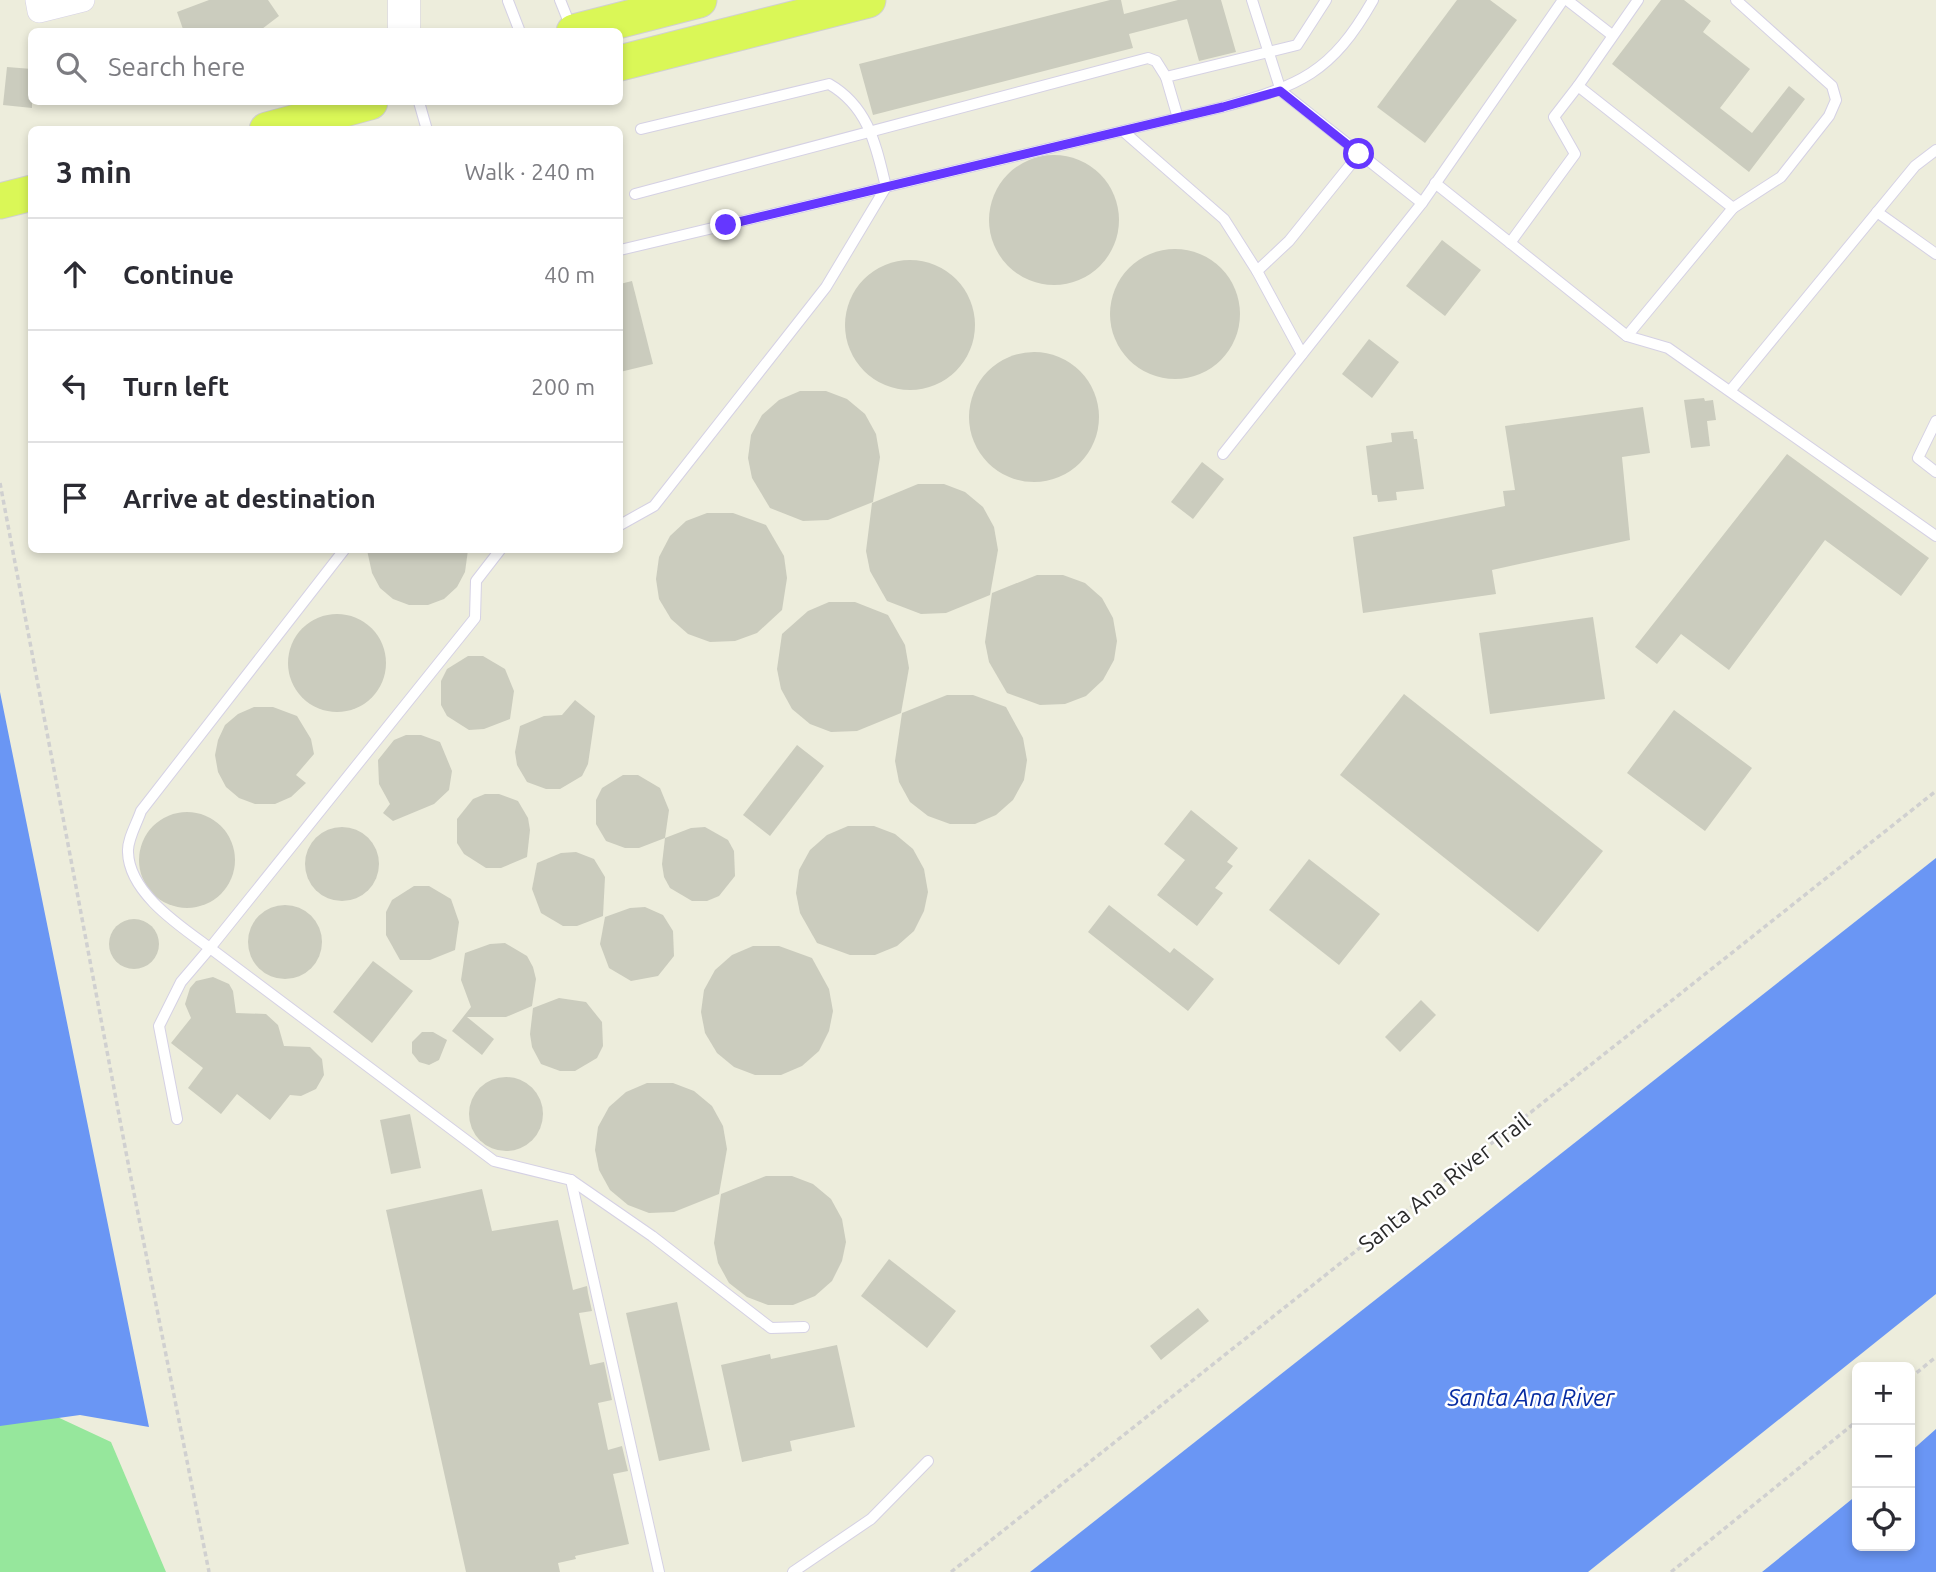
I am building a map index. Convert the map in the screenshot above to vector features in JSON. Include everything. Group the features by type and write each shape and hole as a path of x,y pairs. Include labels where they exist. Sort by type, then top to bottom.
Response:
{"main road":[{"path":"590,28 699,0"},
{"path":"623,61 868,0"},
{"path":"282,126 359,105"},
{"path":"0,201 28,194"}],"street":[{"path":"38,6 83,0"},
{"path":"404,0 404,28"}],"lane":[{"path":"508,0 518,28"},
{"path":"561,0 572,28"},
{"path":"1252,0 1280,91 1422,203"},
{"path":"1166,77 1297,46 1326,0"},
{"path":"623,249 1178,118 1280,91 1312,76 1356,29 1373,0"},
{"path":"1223,454 1422,203 1565,0 1612,35"},
{"path":"1510,243 1575,154 1554,117 1638,0"},
{"path":"1627,335 1733,208 1781,177 1829,116 1836,100 1832,86 1736,0"},
{"path":"635,194 1148,58 1156,61 1166,77 1178,118"},
{"path":"623,523 654,506 826,287 886,187 873,132 842,92 829,84 641,129"},
{"path":"1578,86 1733,208"},
{"path":"420,105 426,126"},
{"path":"1123,131 1224,219 1257,271 1303,354"},
{"path":"1730,391 1915,166 1936,150"},
{"path":"1257,271 1289,241 1359,154"},
{"path":"1435,183 1627,335 1668,348 1936,536"},
{"path":"1877,212 1936,254"},
{"path":"1936,421 1918,458 1936,472"},
{"path":"342,553 141,811 127,850 131,872 162,913 494,1161 571,1180 652,1236 771,1328 804,1328"},
{"path":"177,1119 159,1026 181,982 475,618 476,581 498,553"},
{"path":"571,1180 659,1572"},
{"path":"793,1572 871,1518 928,1461"}],"path":[{"path":"0,482 129,1168 209,1572"},
{"name":"Santa Ana River Trail","path":"951,1572 1936,791"},
{"path":"1915,1374 1936,1357"},
{"path":"1671,1572 1852,1425"}],"green space":[{"path":"0,1378 8,1394 111,1442 166,1572 0,1572"}],"water":[{"path":"0,692 149,1427 80,1415 0,1426"},
{"name":"Santa Ana River","path":"1936,858 1936,1294 1588,1572 1030,1572"},
{"path":"1936,1429 1936,1572 1762,1572 1852,1499 1852,1551 1915,1551 1915,1448"}],"building":[{"path":"209,0 268,0 279,16 263,28 183,28 177,12"},
{"path":"1110,0 1121,0 1124,14 1178,0 1221,0 1236,52 1199,61 1187,19 1129,34 1133,48 873,115 859,64"},
{"path":"1457,0 1490,0 1517,20 1425,143 1377,107"},
{"path":"1661,0 1684,0 1711,21 1703,32 1750,69 1720,108 1752,133 1789,86 1805,99 1749,172 1612,64"},
{"path":"7,67 28,69 28,105 32,105 32,108 3,105"},
{"path":"1054,155 1079,160 1100,174 1114,195 1119,220 1114,245 1100,266 1079,280 1054,285 1029,280 1008,266 994,245 989,220 994,195 1008,174 1029,160"},
{"path":"1442,240 1481,270 1445,316 1406,286"},
{"path":"1175,249 1200,254 1221,268 1235,289 1240,314 1235,339 1221,360 1200,374 1175,379 1150,374 1129,360 1115,339 1110,314 1115,289 1129,268 1150,254"},
{"path":"910,260 935,265 956,279 970,300 975,325 970,350 956,371 935,385 910,390 885,385 864,371 850,350 845,325 850,300 864,279 885,265"},
{"path":"632,281 653,364 623,371 623,283"},
{"path":"1369,339 1399,362 1372,398 1342,374"},
{"path":"1034,352 1059,357 1080,371 1094,392 1099,417 1094,442 1080,463 1059,477 1034,482 1009,477 988,463 974,442 969,417 974,392 988,371 1009,357"},
{"path":"800,391 826,391 847,399 865,414 876,434 880,457 873,502 828,520 803,521 770,508 752,478 748,458 751,435 762,415 779,400"},
{"path":"1704,398 1705,401 1713,400 1716,420 1707,421 1710,446 1691,448 1684,400"},
{"path":"1643,407 1650,453 1622,457 1630,540 1492,570 1496,594 1363,613 1353,537 1505,506 1503,491 1515,490 1505,426"},
{"path":"1413,431 1414,439 1417,439 1424,489 1396,492 1397,500 1378,502 1377,495 1372,495 1366,446 1392,442 1391,433"},
{"path":"1787,454 1929,558 1901,596 1825,540 1729,670 1681,634 1657,664 1635,647"},
{"path":"1202,462 1224,479 1193,519 1171,502"},
{"path":"918,484 944,484 965,492 983,507 994,527 998,550 990,595 946,613 921,614 887,601 870,571 866,551 872,503"},
{"path":"707,513 733,513 766,525 784,556 787,578 782,610 757,633 735,641 710,642 688,634 671,619 659,599 656,579 659,557 670,536 686,521"},
{"path":"368,553 468,553 465,572 457,587 444,599 428,605 409,605 393,599 380,588 372,573"},
{"path":"1037,575 1063,575 1085,583 1102,598 1113,618 1117,641 1114,660 1103,680 1086,696 1065,704 1040,705 1007,693 989,662 985,642 992,593"},
{"path":"829,602 855,602 888,615 905,645 909,668 901,713 857,731 831,732 810,724 792,709 781,689 777,669 782,634 808,611"},
{"path":"337,614 356,618 372,628 382,644 386,663 382,682 372,698 356,708 337,712 318,708 302,698 292,682 288,663 292,644 302,628 318,618"},
{"path":"1593,617 1605,699 1490,714 1479,633"},
{"path":"468,656 483,656 505,669 514,691 510,719 484,729 469,730 447,716 441,705 441,681 447,669"},
{"path":"1404,694 1603,851 1538,932 1340,775"},
{"path":"947,695 973,695 1006,707 1023,738 1027,760 1024,780 1013,800 996,815 975,824 950,824 928,816 910,802 899,782 895,761 902,713"},
{"path":"575,700 595,716 588,764 582,776 560,789 546,789 527,782 517,765 515,752 520,726 544,716 562,715"},
{"path":"254,707 273,707 297,716 311,739 314,754 296,775 306,783 291,797 275,804 255,804 239,798 226,787 218,772 215,755 225,725 238,714"},
{"path":"1674,710 1752,768 1705,831 1627,773"},
{"path":"406,735 421,735 440,742 452,771 449,790 434,804 393,821 383,813 390,804 379,784 378,760 394,740"},
{"path":"797,745 824,766 770,836 743,815"},
{"path":"623,775 638,775 660,788 669,810 665,838 639,848 625,848 606,841 596,824 596,800 602,788"},
{"path":"485,794 499,794 518,801 528,818 530,830 527,857 501,868 486,868 464,854 457,843 457,819 473,799"},
{"path":"1191,810 1238,848 1227,862 1233,866 1215,888 1223,893 1197,926 1157,895 1185,860 1164,844"},
{"path":"187,812 206,815 221,826 232,841 235,860 232,879 221,894 206,905 187,908 168,905 153,894 142,879 139,860 142,841 153,826 168,815"},
{"path":"848,826 874,826 895,834 913,849 924,869 928,892 924,911 914,931 897,946 875,955 850,955 817,943 800,913 796,893 799,870 810,850 827,835"},
{"path":"342,827 363,833 373,843 379,864 373,885 363,895 342,901 321,895 311,885 305,864 311,843 321,833"},
{"path":"705,827 728,840 734,851 735,876 719,896 707,901 692,901 670,888 664,877 662,864 665,838 691,828"},
{"path":"576,852 594,859 605,877 603,916 577,926 563,926 541,913 532,889 537,863 561,853"},
{"path":"1309,859 1380,914 1339,965 1269,910"},
{"path":"414,886 429,886 451,899 459,922 455,950 430,960 400,960 386,935 386,912 392,900"},
{"path":"285,905 306,911 316,921 322,942 316,963 306,973 285,979 264,973 254,963 248,942 254,921 264,911"},
{"path":"1109,905 1170,953 1174,948 1214,979 1188,1011 1088,932"},
{"path":"645,907 663,915 673,931 674,956 658,976 631,981 609,968 600,944 605,917 630,908"},
{"path":"134,919 152,926 159,944 152,962 134,969 116,962 109,944 116,926"},
{"path":"505,943 527,956 533,967 536,979 532,1006 506,1017 467,1017 494,1039 482,1055 452,1031 471,1007 461,980 465,953 490,944"},
{"path":"753,946 779,946 812,958 829,989 833,1011 829,1031 819,1051 802,1066 781,1075 755,1075 734,1067 717,1053 705,1033 701,1012 704,990 715,970 732,955"},
{"path":"373,961 413,991 372,1043 333,1012"},
{"path":"213,977 229,984 233,991 236,1013 266,1014 278,1025 284,1046 310,1047 322,1059 324,1075 316,1089 301,1096 290,1095 270,1120 237,1094 221,1114 188,1088 203,1068 171,1043 191,1018 185,1004 190,988 196,981"},
{"path":"559,998 586,1002 602,1022 603,1046 597,1058 575,1071 560,1071 541,1064 532,1047 530,1034 533,1008"},
{"path":"1421,1000 1436,1015 1400,1052 1385,1037"},
{"path":"422,1032 433,1032 447,1040 439,1060 429,1065 419,1062 412,1053 412,1042"},
{"path":"506,1077 527,1083 537,1093 543,1114 537,1135 527,1145 506,1151 485,1145 475,1135 469,1114 475,1093 485,1083"},
{"path":"647,1083 673,1083 694,1091 712,1106 723,1126 727,1149 719,1194 674,1212 649,1213 628,1205 610,1190 599,1170 595,1150 598,1127 609,1107 626,1092"},
{"path":"410,1114 421,1168 391,1174 380,1120"},
{"path":"766,1176 792,1176 813,1184 831,1199 842,1219 846,1242 842,1261 832,1281 815,1296 793,1305 768,1305 747,1297 729,1283 718,1263 714,1243 721,1194"},
{"path":"482,1189 492,1231 558,1220 573,1290 587,1286 592,1311 579,1313 590,1365 604,1362 612,1400 598,1403 608,1450 622,1446 628,1471 613,1474 629,1544 575,1556 576,1559 558,1563 560,1572 466,1572 386,1210"},
{"path":"889,1259 956,1311 927,1348 861,1296"},
{"path":"677,1302 710,1450 659,1461 626,1313"},
{"path":"1198,1308 1209,1321 1161,1360 1150,1346"},
{"path":"837,1345 855,1427 790,1441 792,1451 742,1462 721,1365 770,1354 771,1359"}],"route":[{"path":"726,225 1223,107 1280,91 1359,154"}]}
